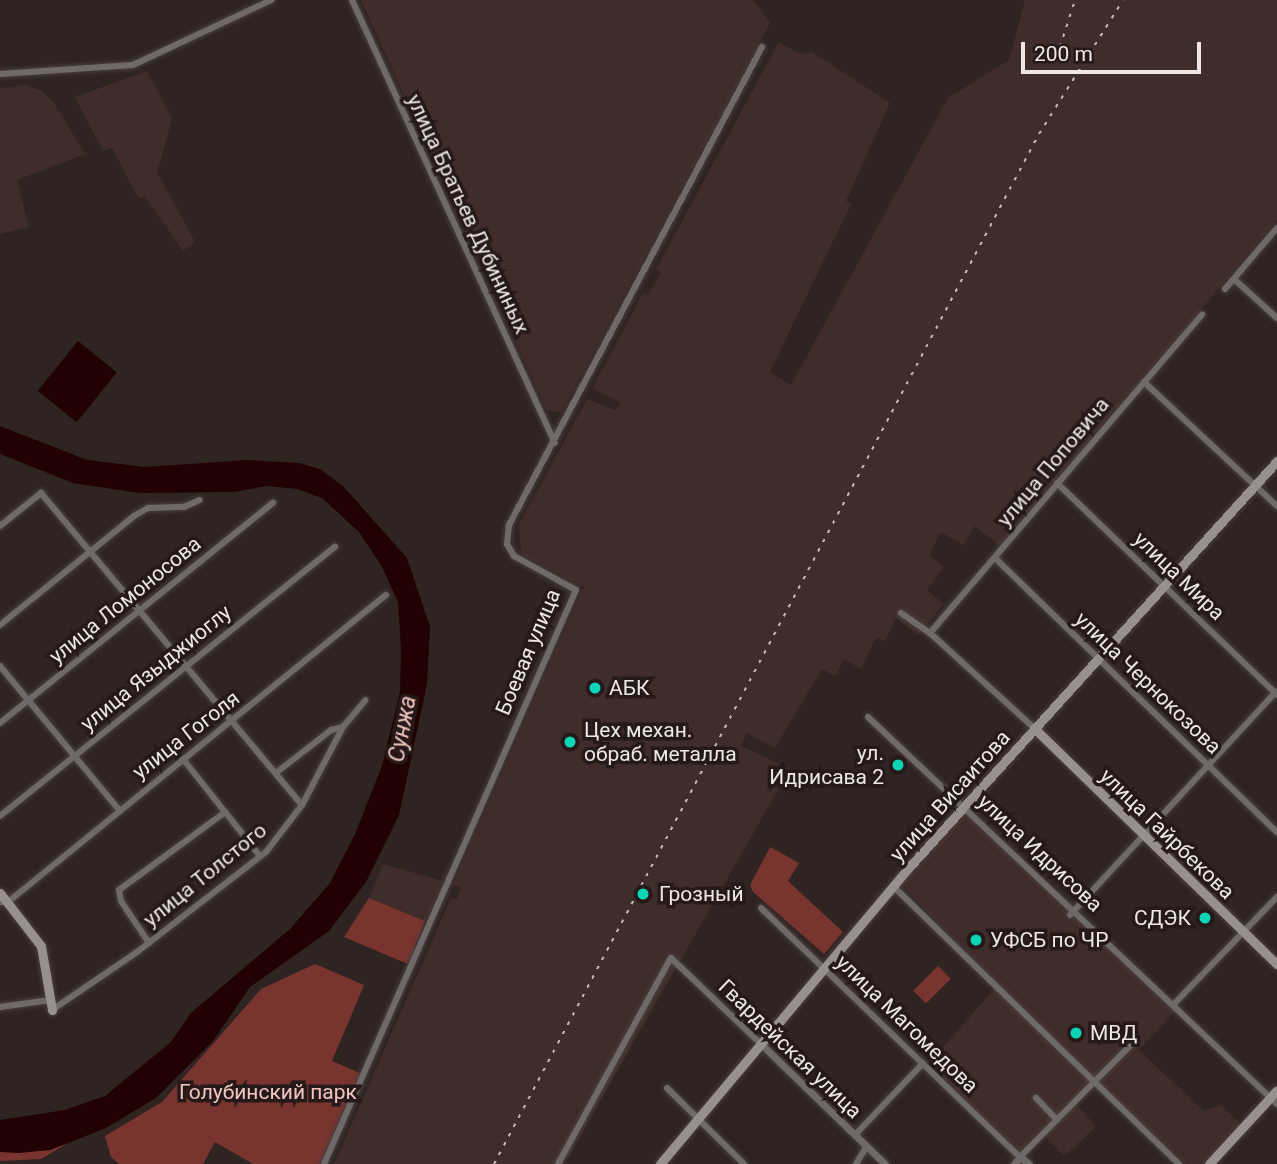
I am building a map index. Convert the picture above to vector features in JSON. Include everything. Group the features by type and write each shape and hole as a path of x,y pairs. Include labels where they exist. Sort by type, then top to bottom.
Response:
{"main road":[{"name":"улица Висаитова","path":"660,1164 893,886 1277,461"},
{"name":"улица Гайрбекова","path":"1034,728 1277,964"},
{"path":"0,893 4,902 41,946 51,1005"},
{"path":"1209,1164 1275,1097"}],"street":[{"path":"0,74 133,65 271,0"},
{"name":"улица Братьев Дубининых","path":"352,0 555,443"},
{"name":"Боевая улица","path":"324,1164 576,590 514,556 507,544 509,525 555,443 762,47"},
{"path":"1225,289 1277,228"},
{"path":"1234,279 1277,318"},
{"name":"улица Поповича","path":"930,633 1202,314"},
{"path":"1144,382 1277,506"},
{"name":"улица Мира","path":"1057,483 1276,693"},
{"path":"0,526 41,493 302,805"},
{"path":"0,625 148,508 184,507 200,500"},
{"name":"улица Ломоносова","path":"0,723 273,503"},
{"name":"улица Языджиоглу","path":"0,816 335,547"},
{"name":"улица Чернокозова","path":"995,558 1277,832"},
{"name":"улица Гоголя","path":"4,902 234,721 386,595"},
{"path":"901,613 930,633 1034,728"},
{"path":"0,666 119,810"},
{"path":"1070,915 1143,835 1211,767 1276,693"},
{"name":"улица Толстого","path":"51,1005 149,943 260,856 302,805 344,727 366,700"},
{"name":"улица Идрисова","path":"868,717 1275,1097"},
{"path":"276,773 331,730 344,727"},
{"path":"183,759 260,856"},
{"path":"149,943 121,901 119,890 225,812"},
{"path":"893,886 1179,1164"},
{"path":"1174,1004 1277,897"},
{"name":"улица Магомедова","path":"761,908 923,1063 1017,1161 1029,1164"},
{"name":"Гвардейская улица","path":"558,1164 671,958 885,1164"},
{"path":"0,1007 51,1005"},
{"path":"1017,1161 1132,1044"},
{"path":"855,1135 923,1063"},
{"path":"667,1088 699,1116 744,1164"},
{"path":"1036,1098 1057,1120"},
{"path":"856,1164 867,1146"}],"shaded area":[{"path":"361,0 753,0 770,23 561,412 547,410"},
{"path":"1025,0 1277,0 1277,220 1000,546 975,526 963,545 941,532 929,555 944,567 927,590 944,604 918,635 896,618 885,641 876,638 861,669 844,659 835,676 822,669 775,748 747,733 741,746 790,769 564,1164 334,1164 451,898 457,899 461,887 453,885 584,587 521,554 519,524 587,399 615,410 618,406 620,402 592,388 643,293 648,295 661,273 656,269 779,42 801,54 812,52 890,103 846,201 851,204 770,372 791,385 948,98 1009,60"},
{"path":"147,71 172,119 157,172 195,242 183,251 145,196 139,199 112,148 103,151 75,97"},
{"path":"26,85 42,91 54,103 85,154 17,180 29,227 0,234 0,88"},
{"path":"962,802 1179,1007 1139,1050 1204,1111 1221,1105 1242,1125 1203,1164 1174,1164 1094,1086 1076,1104 1096,1126 1065,1156 1044,1136 1022,1158 929,1063 997,986 896,878"},
{"path":"383,864 443,881 425,921 369,898"}],"green space":[{"path":"770,847 799,863 788,881 843,932 824,954 753,892 750,885"},
{"path":"369,898 425,921 408,964 344,937"},
{"name":"Голубинский парк","path":"315,964 364,985 332,1061 360,1073 320,1164 253,1164 215,1142 203,1164 119,1164 111,1157 105,1136 162,1102 261,989"},
{"path":"938,966 951,979 926,1003 913,991"},
{"path":"68,1143 41,1159 0,1161 0,1152 50,1150"}],"water":[{"path":"78,341 117,372 77,422 38,391"},
{"name":"Сунжа","path":"0,426 87,460 145,467 247,460 299,463 320,469 343,486 407,558 430,627 427,684 399,815 366,882 329,931 250,987 213,1041 156,1098 106,1128 50,1150 19,1153 0,1152 0,1120 65,1110 105,1096 171,1042 191,1013 290,929 330,883 355,834 382,766 400,692 401,649 398,602 381,565 359,532 322,498 297,489 267,486 234,492 139,493 73,483 0,454"}],"railway":[{"path":"1060,47 1075,0"},
{"path":"494,1164 1039,134 1123,0"}],"place":[{"name":"АБК","path":"595,688"},
{"name":"Цех механ. обраб. металла","path":"570,742"},
{"name":"ул. Идрисава 2","path":"898,765"},
{"name":"Грозный","path":"643,894"},
{"name":"СДЭК","path":"1205,918"},
{"name":"УФСБ по ЧР","path":"976,940"},
{"name":"МВД","path":"1076,1033"}]}
